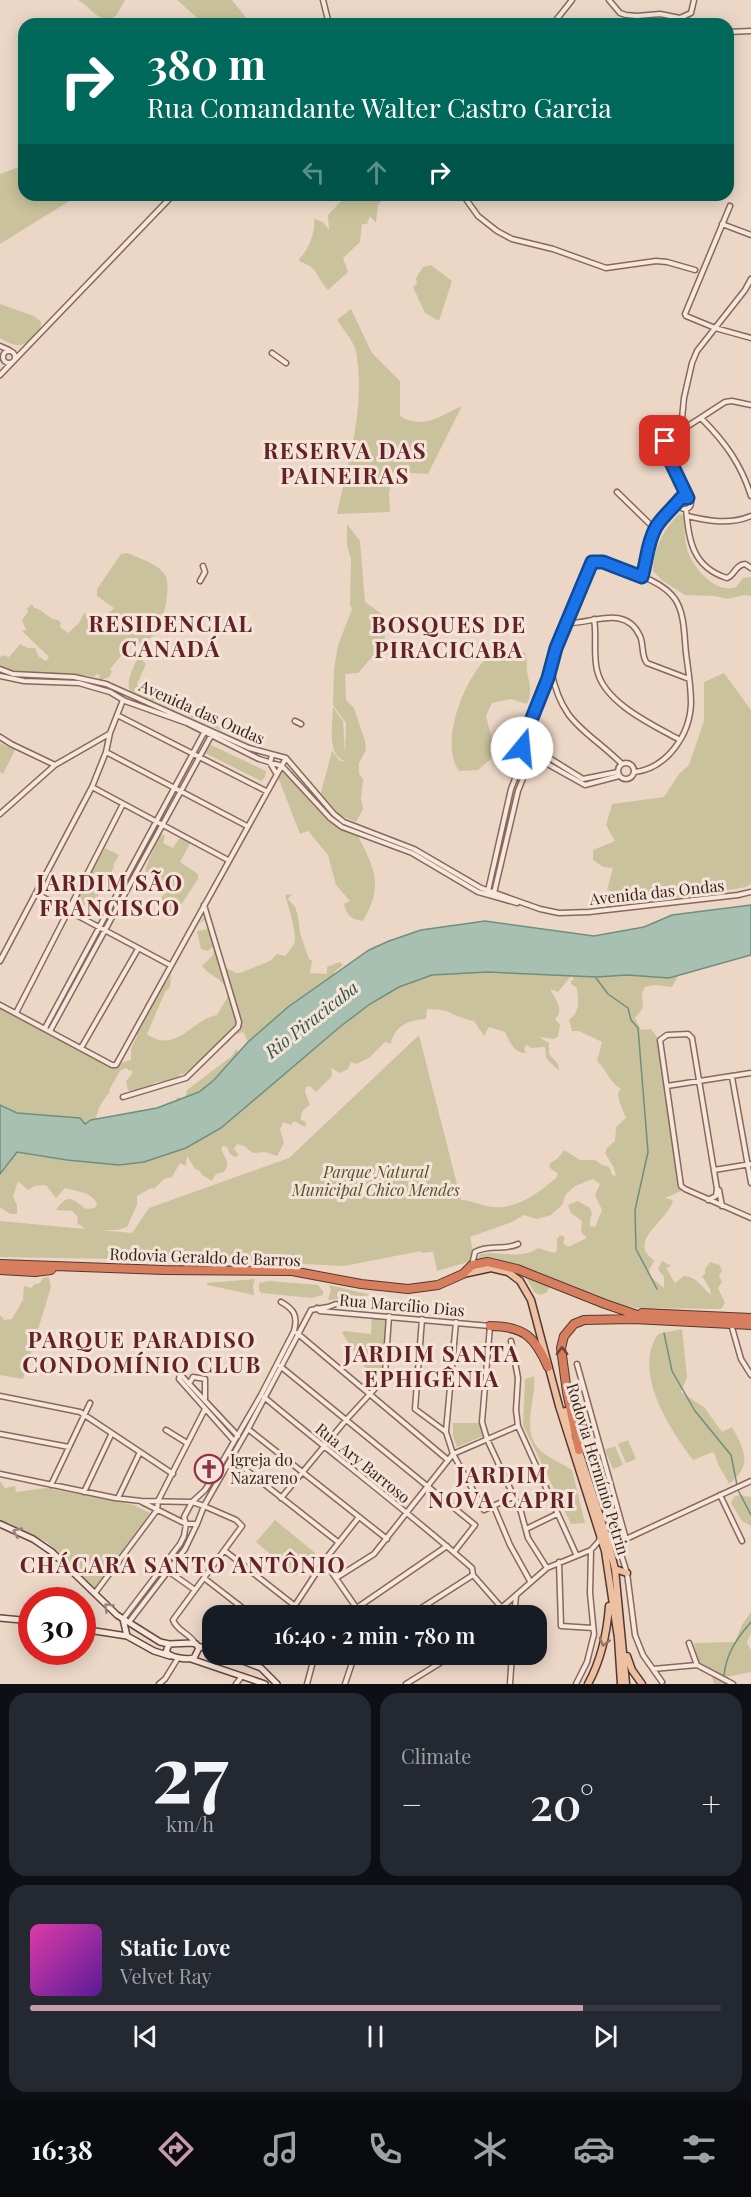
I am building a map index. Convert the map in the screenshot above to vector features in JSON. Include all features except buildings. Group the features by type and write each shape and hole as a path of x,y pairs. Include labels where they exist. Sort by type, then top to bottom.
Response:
{"highway":[{"path":"463,1274 472,1265 498,1263 634,1316 652,1320 751,1325"},
{"name":"Rodovia Geraldo de Barros","path":"0,1264 164,1270 292,1271 361,1284 408,1289 438,1285 463,1274"},
{"name":"Rodovia Geraldo de Barros","path":"0,1269 35,1272 86,1266"},
{"path":"579,1450 570,1411 562,1356 564,1336 574,1324 580,1321 634,1316 751,1318"},
{"path":"489,1325 514,1328 526,1334 540,1348 548,1367"}],"main road":[{"name":"Rodovia Hermínio Petrin","path":"463,1274 484,1269 502,1270 515,1276 531,1300 603,1534 610,1597 618,1638 621,1684"},
{"name":"Rodovia Hermínio Petrin","path":"542,1336 548,1367 615,1569 626,1684"},
{"path":"603,1534 619,1548"},
{"path":"615,1569 627,1573"},
{"path":"588,1684 600,1656 608,1628 610,1597"},
{"path":"622,1628 628,1659 642,1684"}],"street":[{"path":"323,0 328,18"},
{"path":"558,18 572,0"},
{"path":"609,0 620,13 626,15 660,14 680,18 691,13 694,0"},
{"path":"734,32 751,31"},
{"path":"0,375 167,201"},
{"path":"467,201 478,216 512,239 553,249 606,268 656,261 695,270"},
{"path":"730,206 685,314 715,328 751,338"},
{"path":"722,224 751,235"},
{"path":"681,429 684,398 692,363 698,351 751,279"},
{"path":"0,346 15,354 14,362"},
{"path":"10,351 2,354 7,362 14,362"},
{"path":"272,353 286,363"},
{"path":"751,405 725,402 681,429 664,444 690,503 686,509 689,540 699,560 726,578 738,566 745,564 751,568"},
{"path":"701,418 730,450 740,466 751,496"},
{"path":"617,492 655,529"},
{"path":"642,577 647,550 655,529 665,514 683,498 688,498"},
{"path":"679,501 680,507 686,509"},
{"path":"687,516 719,522 736,521 751,516"},
{"path":"488,891 511,789 524,756 522,748 526,743 526,733 544,689 556,648 594,561 662,586 675,598 680,608 689,679 690,711 680,740 663,761 651,768 634,772 628,779 619,774 584,779 538,751 534,743 526,743"},
{"path":"200,581 205,572 203,566"},
{"path":"567,623 611,617 626,622 640,637 643,658 647,663 689,679"},
{"path":"594,619 597,670 605,688 627,709 680,740"},
{"name":"Avenida das Ondas","path":"0,669 8,673 88,679 126,692 143,702 206,729 270,763 282,766 330,818 342,827 412,853 478,892 559,913 589,912 751,892"},
{"path":"550,669 555,692 571,719 622,764 632,765 634,772"},
{"path":"1,678 8,673"},
{"name":"Avenida das Ondas","path":"1,678 79,683 206,729"},
{"path":"544,689 549,688 555,692"},
{"path":"105,691 118,694 126,692"},
{"path":"0,961 92,787 125,697 132,695"},
{"path":"117,715 266,791"},
{"path":"294,721 301,724"},
{"path":"45,1028 206,729"},
{"path":"0,814 55,765 110,733"},
{"path":"50,1031 213,733"},
{"name":"Avenida das Ondas","path":"213,733 249,748 286,758 334,814 344,822 414,849 488,891 530,905"},
{"path":"0,737 55,765"},
{"path":"494,893 518,791 538,751"},
{"path":"106,752 247,826"},
{"path":"270,763 272,755"},
{"path":"524,756 533,758 585,785 619,774"},
{"path":"0,1005 114,1065 286,758"},
{"name":"Avenida das Ondas","path":"270,763 276,773"},
{"path":"619,774 622,764"},
{"path":"92,787 228,860"},
{"path":"511,789 518,791"},
{"path":"16,1013 123,804"},
{"path":"507,811 513,813"},
{"path":"37,894 170,965"},
{"path":"123,1097 186,1078 204,1063 238,1027 239,1022 204,904"},
{"path":"81,1048 138,949"},
{"path":"723,1207 716,1182 692,1038 688,1034 667,1035 660,1040 682,1187 723,1207 751,1218"},
{"path":"667,1086 751,1073"},
{"path":"732,1077 750,1165 751,1183"},
{"path":"714,1170 750,1165"},
{"path":"708,1200 716,1196 716,1182"},
{"path":"472,1265 476,1252 483,1248 511,1248 518,1244"},
{"path":"123,1619 180,1544 186,1524 184,1514 208,1486 280,1366 295,1332 296,1319 294,1312 281,1302"},
{"path":"129,1622 185,1549 204,1506 248,1429 295,1332 311,1310 336,1304"},
{"name":"Rua Marcílio Dias","path":"317,1308 320,1311 489,1325"},
{"path":"281,1498 381,1382 385,1373 389,1316"},
{"path":"422,1319 415,1407 416,1411 446,1432"},
{"path":"456,1322 446,1432 453,1454 483,1510 486,1511 513,1497"},
{"path":"731,1323 741,1359 751,1375"},
{"path":"489,1325 482,1415 487,1439 513,1497 528,1538 547,1568"},
{"path":"295,1332 448,1460"},
{"path":"512,1341 518,1378 516,1410 518,1426 576,1554"},
{"path":"577,1364 626,1539"},
{"path":"280,1366 475,1525 454,1552"},
{"path":"234,1441 179,1377 189,1383 205,1399 241,1442"},
{"path":"188,1389 193,1377 205,1378 205,1399"},
{"path":"0,1396 85,1414 111,1435 172,1473"},
{"name":"Rua Ary Barroso","path":"262,1396 454,1552 472,1568 473,1575 499,1605"},
{"path":"51,1485 90,1403"},
{"path":"96,1592 157,1510 172,1473 205,1410"},
{"path":"336,1578 374,1554 453,1454 518,1426"},
{"path":"248,1429 387,1539"},
{"path":"166,1430 187,1443"},
{"path":"0,1434 69,1447"},
{"path":"84,1492 111,1435"},
{"path":"118,1498 140,1452"},
{"path":"231,1458 338,1542"},
{"path":"0,1474 118,1498 192,1502 240,1522 242,1526 240,1530 173,1620 175,1625 199,1646"},
{"path":"662,1682 652,1669 635,1635 627,1573 619,1548 626,1539 751,1481"},
{"path":"165,1489 165,1496 172,1501"},
{"path":"720,1495 742,1541"},
{"path":"141,1501 186,1524 197,1524"},
{"path":"494,1507 510,1545 530,1581"},
{"path":"526,1529 557,1514"},
{"path":"225,1551 295,1605 324,1561 359,1517"},
{"path":"0,1524 33,1539 52,1552 89,1587"},
{"path":"576,1684 587,1662 594,1634 590,1593 591,1550 603,1534"},
{"path":"359,1605 447,1546"},
{"path":"504,1605 547,1568 576,1554 591,1550"},
{"path":"324,1561 355,1605"},
{"path":"559,1562 561,1626 593,1629"},
{"path":"168,1571 195,1590"},
{"path":"426,1605 473,1575"},
{"path":"204,1578 238,1604"},
{"path":"96,1594 123,1619 160,1642 186,1643 202,1647"},
{"path":"515,1605 516,1596"},
{"path":"0,1618 18,1620"},
{"path":"123,1619 127,1636"},
{"path":"96,1631 127,1636 153,1651 191,1659 265,1684 270,1676"},
{"path":"185,1634 186,1643"},
{"path":"153,1651 159,1648 160,1642"},
{"path":"689,1643 697,1665"},
{"path":"170,1644 166,1652 170,1656"},
{"path":"191,1659 194,1658 202,1644"},
{"path":"159,1684 165,1679 178,1657"},
{"path":"253,1665 261,1668 277,1684"},
{"path":"307,1684 312,1665"},
{"path":"345,1684 351,1665"},
{"path":"406,1684 437,1665"},
{"path":"510,1684 511,1665"},
{"path":"652,1669 697,1665 733,1684"},
{"path":"236,1684 242,1676"},
{"path":"165,1679 171,1684"}],"green space":[{"path":"78,0 125,0 116,16 110,18 100,17"},
{"path":"177,0 232,0 246,18 197,18"},
{"path":"18,167 18,201 69,201 0,244 0,174"},
{"path":"341,201 381,201 378,205 376,223 370,216 367,224 362,224 360,242 343,258 348,272 328,290 314,270 300,262 299,259 311,241 314,219 323,222 329,230 328,215"},
{"path":"431,265 452,281 439,321 425,313 413,287 417,284 416,278 423,267"},
{"path":"0,304 34,316 41,322 39,330 31,340 15,345 0,338"},
{"path":"351,309 372,353 400,381 400,416 416,422 424,422 462,406 428,474 393,472 389,493 390,512 337,514 353,441 358,404 356,350 337,320"},
{"path":"679,514 683,515 687,549 699,571 713,583 728,588 736,587 743,578 751,577 751,596 727,599 715,596 685,595 663,581 653,571 660,540"},
{"path":"347,524 360,541 365,602 383,615 385,642 358,673 345,674 346,700 354,708 366,750 359,763 359,774 363,779 361,799 363,809 356,822 340,815 321,793 332,751 340,761 345,761 335,753 332,730 333,707 343,721 345,753 346,723 333,705 334,669 338,645 352,609 350,604 351,559 347,546"},
{"path":"127,553 153,564 164,573 167,579 167,595 163,614 153,636 144,641 126,645 125,651 110,669 112,672 109,677 101,680 100,675 96,674 95,677 15,673 0,668 2,655 9,657 20,644 28,648 35,648 39,657 46,661 49,657 22,631 26,630 22,620 28,612 27,608 32,604 34,608 58,620 61,623 60,627 68,633 79,623 84,613 90,617 87,623 91,625 90,627 112,634 110,623 105,621 108,613 114,608 97,596 97,589 121,554"},
{"path":"510,649 521,650 526,655 530,691 527,704 511,699 492,703 486,716 492,739 492,758 478,770 459,771 453,758 453,726 465,691 482,663 492,653"},
{"path":"141,659 146,664 137,684 141,691 211,721 223,731 130,691 129,680 132,671 137,660"},
{"path":"724,673 751,710 751,884 746,887 700,895 644,900 628,900 619,893 607,890 613,868 603,867 593,860 593,850 615,841 606,825 612,804 664,797 679,774 689,765 704,721 704,682"},
{"path":"0,743 15,750 3,774 0,772"},
{"path":"207,743 266,771 265,777 261,781 205,753"},
{"path":"283,770 327,818 347,832 358,836 373,869 375,879 373,898 363,921 348,914 344,904 350,901 336,885 328,855 308,831 300,834 278,777"},
{"path":"160,833 165,836 163,843 173,848 181,836 191,842 180,862 198,874 198,879 171,920 155,912 167,890 174,892 175,888 148,874 145,875"},
{"path":"105,848 119,855 94,903 88,899 80,914 73,909 79,892"},
{"path":"292,894 288,899 295,907 300,933 309,959 312,961 310,973 327,974 327,967 340,962 343,965 333,973 338,974 256,1038 248,1042 243,1032 234,1035 227,1044 219,1044 184,1074 180,1074 178,1080 156,1082 145,1090 133,1093 128,1090 126,1081 132,1074 132,1069 130,1071 126,1068 120,1071 96,1119 84,1124 79,1118 17,1113 0,1105 0,1007 108,1067 131,1060 131,1049 137,1036 137,1029 171,974 170,987 165,992 147,1034 157,1039 175,1038 217,1015 227,998 228,990 225,986 202,966 213,955 214,947 207,951 201,949 197,931 209,929 205,920 199,923 207,914 220,965 240,973 270,961 277,954 285,956 293,946 294,928 285,895"},
{"name":"Parque Natural Municipal Chico Mendes","path":"435,968 695,972 678,976 672,987 654,985 645,987 642,993 643,1008 635,1018 641,1030 651,1029 657,1037 681,1191 665,1198 673,1200 647,1238 645,1250 654,1261 649,1270 650,1276 664,1288 664,1277 658,1269 662,1261 671,1266 666,1268 675,1283 684,1276 689,1277 696,1280 711,1295 702,1276 710,1262 720,1265 722,1271 719,1275 722,1282 718,1288 725,1303 721,1309 636,1308 613,1303 594,1294 561,1287 550,1287 546,1293 540,1295 534,1292 525,1276 478,1257 488,1253 525,1254 538,1248 554,1253 557,1251 557,1239 560,1235 565,1237 563,1243 568,1247 587,1238 581,1232 582,1221 571,1213 568,1205 578,1201 590,1208 592,1214 590,1226 595,1227 602,1210 595,1195 600,1184 593,1179 575,1186 566,1194 562,1205 551,1215 537,1219 524,1215 512,1222 470,1237 475,1260 437,1271 433,1252 420,1253 421,1251 344,1266 235,1261 0,1257 0,1221 85,1229 77,1223 78,1217 72,1211 56,1210 67,1199 74,1200 86,1209 95,1208 97,1204 83,1193 65,1188 56,1198 46,1185 35,1186 28,1190 18,1181 13,1197 17,1205 17,1214 10,1214 0,1207 0,1167 16,1151 226,1119 240,1112 250,1097 301,1055 308,1055 307,1050 361,1004","holes":["571,976 574,979 571,984 577,988 578,1001 577,1009 569,1020 572,1031 579,1031 602,1042 597,1061 621,1089 618,1093 619,1101 626,1118 616,1127 615,1141 605,1153 616,1176 612,1175 609,1167 595,1160 580,1160 564,1150 549,1164 550,1168 558,1174 556,1178 543,1189 519,1203 502,1207 461,1200 419,1035 289,1158 149,1208 132,1233 101,1230 117,1230 127,1227 137,1205 137,1196 151,1188 154,1189 164,1179 172,1177 180,1163 186,1166 187,1156 195,1169 212,1181 216,1174 224,1172 227,1166 227,1160 221,1149 223,1146 227,1147 230,1154 235,1157 239,1155 234,1149 237,1144 253,1153 265,1152 277,1156 284,1143 280,1129 283,1122 291,1125 294,1121 305,1127 306,1122 301,1120 301,1115 310,1105 305,1092 306,1087 310,1086 316,1092 332,1076 331,1068 340,1073 348,1069 351,1062 356,1064 369,1058 385,1042 391,1044 399,1028 414,1021 426,1019 427,1009 444,1010 474,1021 484,1036 489,1027 505,1032 512,1046 522,1053 526,1053 524,1048 527,1045 531,1048 545,1047 546,1058 559,1071 558,1064 549,1054 549,1043 539,1037 554,1039 558,1036 560,1025 555,1019 559,1008 550,989 558,992"]},
{"path":"236,1049 238,1051 236,1060 230,1070 211,1090 188,1105 168,1109 175,1104 177,1097 185,1100 187,1090 232,1056"},
{"path":"49,1277 51,1287 23,1379 0,1375 0,1315 4,1320 12,1319 23,1300 24,1286 32,1288 43,1278"},
{"path":"255,1279 254,1295 207,1285 207,1283"},
{"path":"269,1281 318,1285 323,1295 311,1298 259,1291 259,1283"},
{"path":"329,1285 371,1295 328,1300 331,1290"},
{"path":"372,1316 386,1320 381,1377 366,1369 342,1333 344,1331 371,1334"},
{"path":"682,1329 687,1377 681,1392 704,1407 722,1432 732,1427 741,1445 744,1465 729,1484 713,1452 693,1460 674,1433 657,1400 649,1366 651,1349 658,1334"},
{"path":"534,1376 530,1424 534,1443 547,1456 572,1470 585,1523 571,1524 523,1425 525,1379"},
{"path":"453,1423 479,1423 483,1436 457,1447 453,1436"},
{"path":"628,1440 636,1459 626,1463 618,1444"},
{"path":"615,1446 623,1465 613,1469 605,1450"},
{"path":"0,1481 5,1488 15,1486 16,1492 46,1488 134,1505 150,1513 96,1587 47,1542 0,1520"},
{"path":"739,1495 751,1497 751,1526 742,1521 731,1503 734,1497"},
{"path":"275,1520 315,1553 296,1576 256,1542"},
{"path":"751,1612 751,1633 747,1642 751,1651 751,1672 726,1677 727,1684 714,1684 710,1670 697,1661 694,1643 735,1642 742,1625"}],"water":[{"name":"Rio Piracicaba","path":"751,905 751,955 669,978 488,972 432,975 399,987 370,1004 221,1128 186,1148 144,1162 119,1165 17,1152 0,1174 0,1105 17,1113 80,1118 85,1124 91,1120 157,1108 199,1092 214,1080 247,1043 288,1007 369,950 389,941 421,930 485,921 594,936 644,927 672,915"}],"waterway":[{"path":"596,978 608,994 628,1008 631,1020 638,1028 648,1152 635,1210 636,1249 657,1289"},
{"path":"664,1333 672,1371 695,1411 731,1455 737,1485"},
{"path":"738,1490 751,1515"},
{"path":"724,1675 733,1647 751,1622"}],"place":[{"name":"Igreja do Nazareno","path":"209,1469"}],"district":[{"name":"RESERVA DAS PAINEIRAS","path":"345,464"},
{"name":"RESIDENCIAL CANADÁ","path":"171,636"},
{"name":"BOSQUES DE PIRACICABA","path":"449,638"},
{"name":"JARDIM SÃO FRANCISCO","path":"110,896"},
{"name":"PARQUE PARADISO CONDOMÍNIO CLUB","path":"142,1352"},
{"name":"JARDIM SANTA EPHIGÊNIA","path":"432,1366"},
{"name":"JARDIM NOVA CAPRI","path":"502,1488"},
{"name":"CHÁCARA SANTO ANTÔNIO","path":"183,1565"}],"route":[{"path":"522,748 526,743 525,736 528,726 548,678 556,648 592,562 603,562 642,577 647,550 655,529 665,514 681,498 688,498 665,450 665,441"}]}
